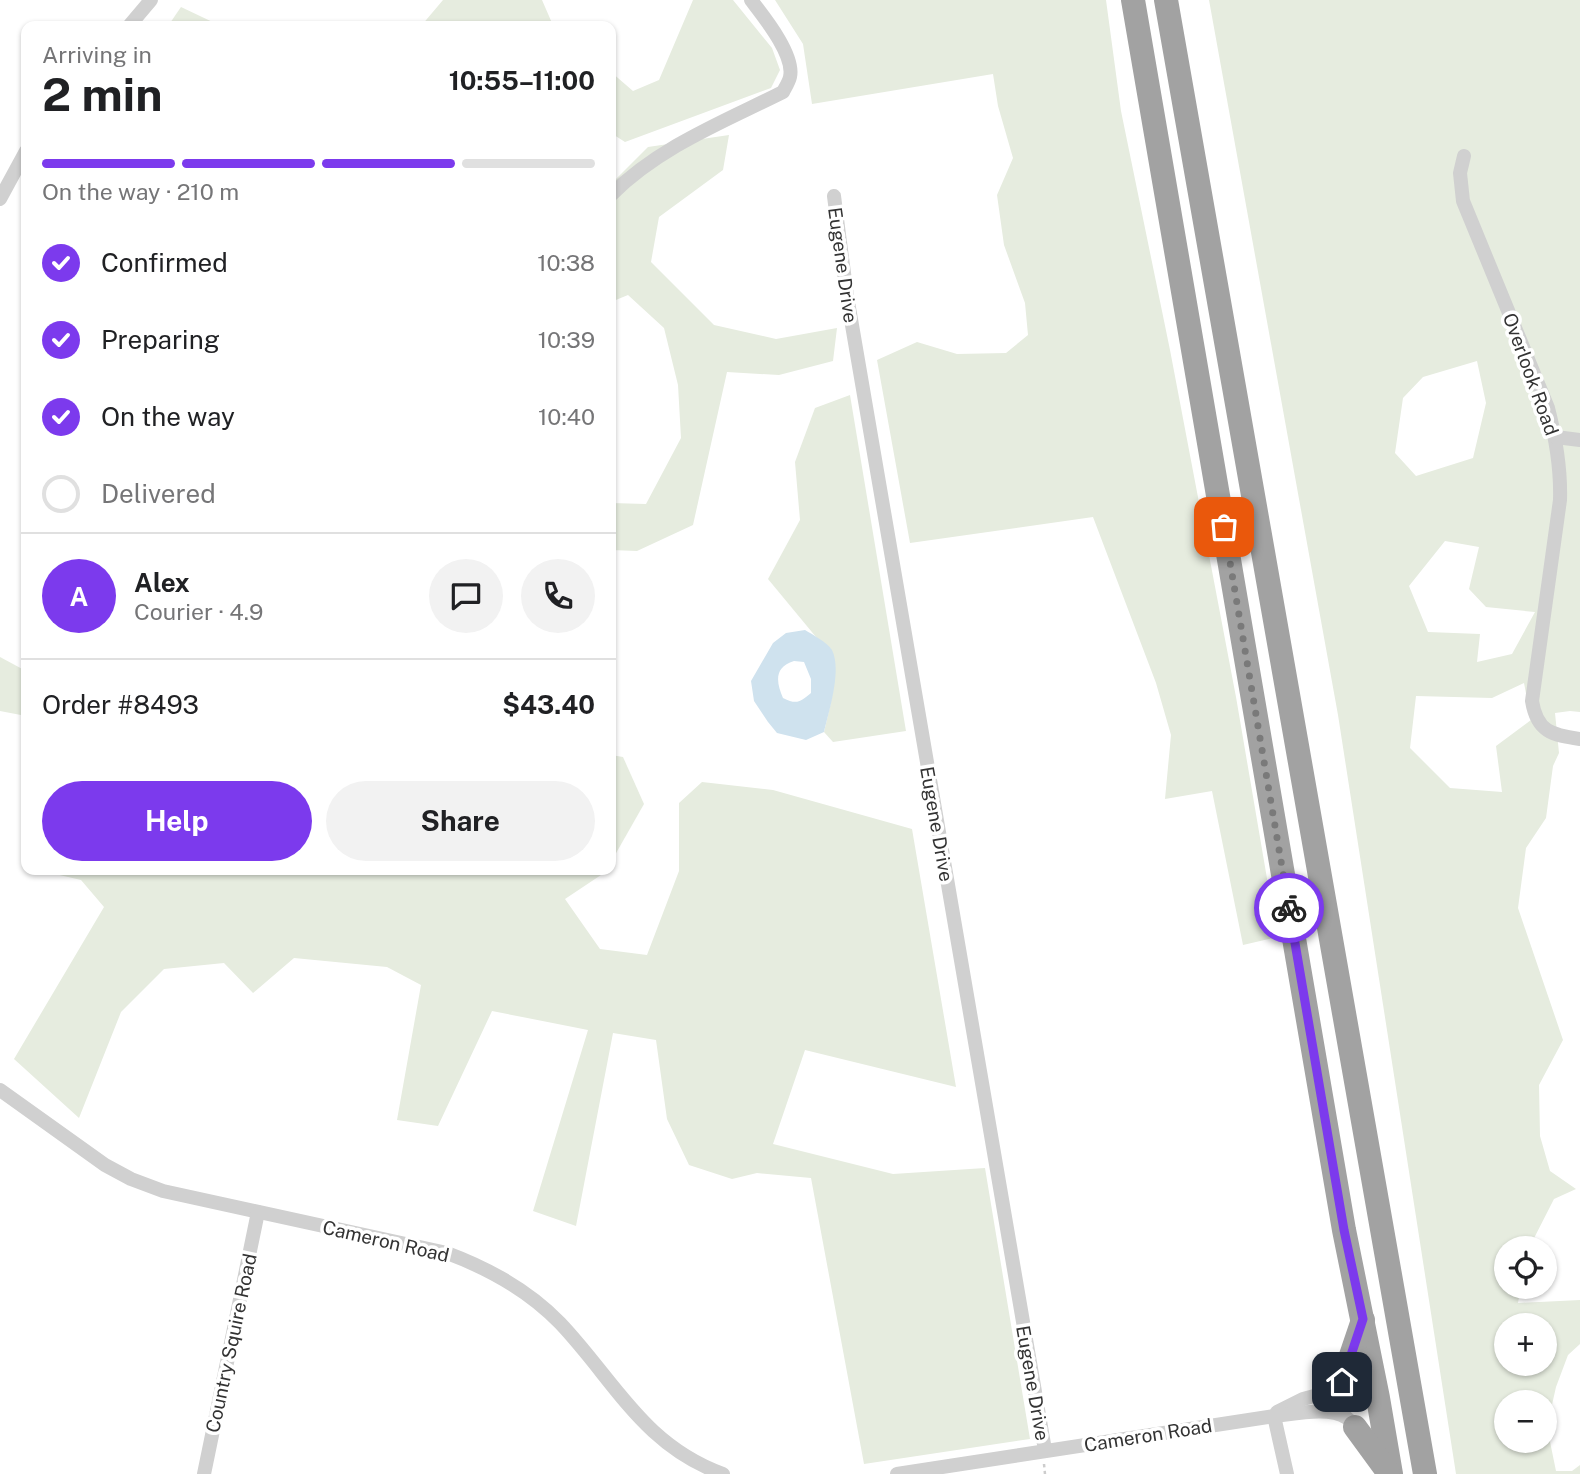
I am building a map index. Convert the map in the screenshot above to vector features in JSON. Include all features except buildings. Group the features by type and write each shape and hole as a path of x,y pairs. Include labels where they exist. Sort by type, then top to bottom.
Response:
{"highway":[{"path":"1132,0 1344,1230 1363,1319 1390,1474"},
{"path":"1166,0 1425,1474"},
{"path":"1342,1382 1363,1319"},
{"path":"1355,1427 1390,1474"}],"street":[{"path":"133,21 151,0"},
{"path":"616,190 625,180 680,143 783,92 790,76 788,57 751,0"},
{"name":"Overlook Road","path":"1464,156 1460,173 1463,201 1548,408 1556,437 1561,473 1560,500 1532,701 1534,713 1547,731 1558,736 1580,738"},
{"path":"0,199 21,160"},
{"name":"Eugene Drive","path":"834,196 847,296 1045,1450"},
{"path":"1556,437 1580,440"},
{"name":"Cameron Road","path":"0,1090 89,1154 131,1179 163,1191 447,1253 505,1279 534,1299 560,1323 643,1423 662,1440 684,1455 723,1474"},
{"name":"Country Squire Road","path":"204,1474 258,1212"},
{"name":"Cameron Road","path":"1274,1416 1278,1410 1318,1395 1342,1382"},
{"name":"Cameron Road","path":"897,1474 1274,1416 1332,1413 1348,1418 1355,1427"},
{"path":"1274,1416 1287,1474"}],"shaded area":[{"path":"443,0 542,0 551,21 425,21"},
{"path":"693,0 733,0 772,48 780,70 771,88 625,142 616,136 616,76 633,91 659,80"},
{"path":"775,0 1106,0 1121,111 1236,697 1277,937 1243,945 1212,791 1165,799 1171,735 1156,683 1093,517 910,543 877,360 917,342 957,354 1006,353 1028,335 1025,303 1004,245 997,195 1013,158 998,106 993,74 812,104 803,44"},
{"path":"1209,0 1580,0 1580,712 1555,713 1559,753 1553,766 1546,818 1526,848 1518,908 1563,1040 1539,1085 1540,1136 1550,1171 1576,1189 1554,1199 1535,1236 1494,1236 1494,1299 1519,1299 1518,1303 1580,1300 1580,1344 1568,1355 1555,1390 1494,1390 1494,1453 1552,1453 1556,1471 1572,1471 1580,1465 1580,1474 1456,1474 1338,715","holes":["1477,361 1486,403 1473,458 1416,476 1395,453 1403,398 1423,377","1445,541 1479,547 1469,589 1486,607 1535,612 1512,654 1477,662 1480,634 1428,632 1409,586","1524,683 1531,720 1496,746 1502,792 1450,788 1410,748 1416,696 1492,698"]},
{"path":"181,7 210,21 171,21"},
{"path":"729,135 723,170 659,217 651,262 714,325 776,339 837,328 833,361 779,375 727,372 693,525 637,551 616,550 616,503 646,504 681,438 678,385 664,328 628,295 616,300 616,179 648,147"},
{"path":"850,395 906,731 833,742 824,732 831,702 831,649 816,637 768,579 800,520 795,462 815,408"},
{"path":"0,657 21,668 21,715 0,711"},
{"path":"616,756 623,757 644,804 616,853"},
{"path":"702,782 773,790 912,829 956,1087 805,1050 773,1144 893,1174 985,1168 1030,1439 864,1464 811,1178 757,1173 732,1179 689,1165 667,1119 656,1040 613,1033 576,1226 533,1211 588,1030 492,1011 438,1126 397,1120 421,985 387,967 294,958 253,993 224,963 164,969 121,1012 79,1118 14,1059 104,907 81,880 60,875 601,875 565,899 600,949 647,955 679,871 679,803"}],"water":[{"path":"805,630 827,644 835,658 834,691 824,732 806,740 777,733 754,701 751,681 773,643 786,633","holes":["794,661 804,662 811,679 811,693 798,702 783,698 778,681 780,671"]}],"way so far":[{"path":"1224,527 1289,908"}],"route":[{"path":"1289,908 1344,1230 1363,1319 1342,1382"}]}
